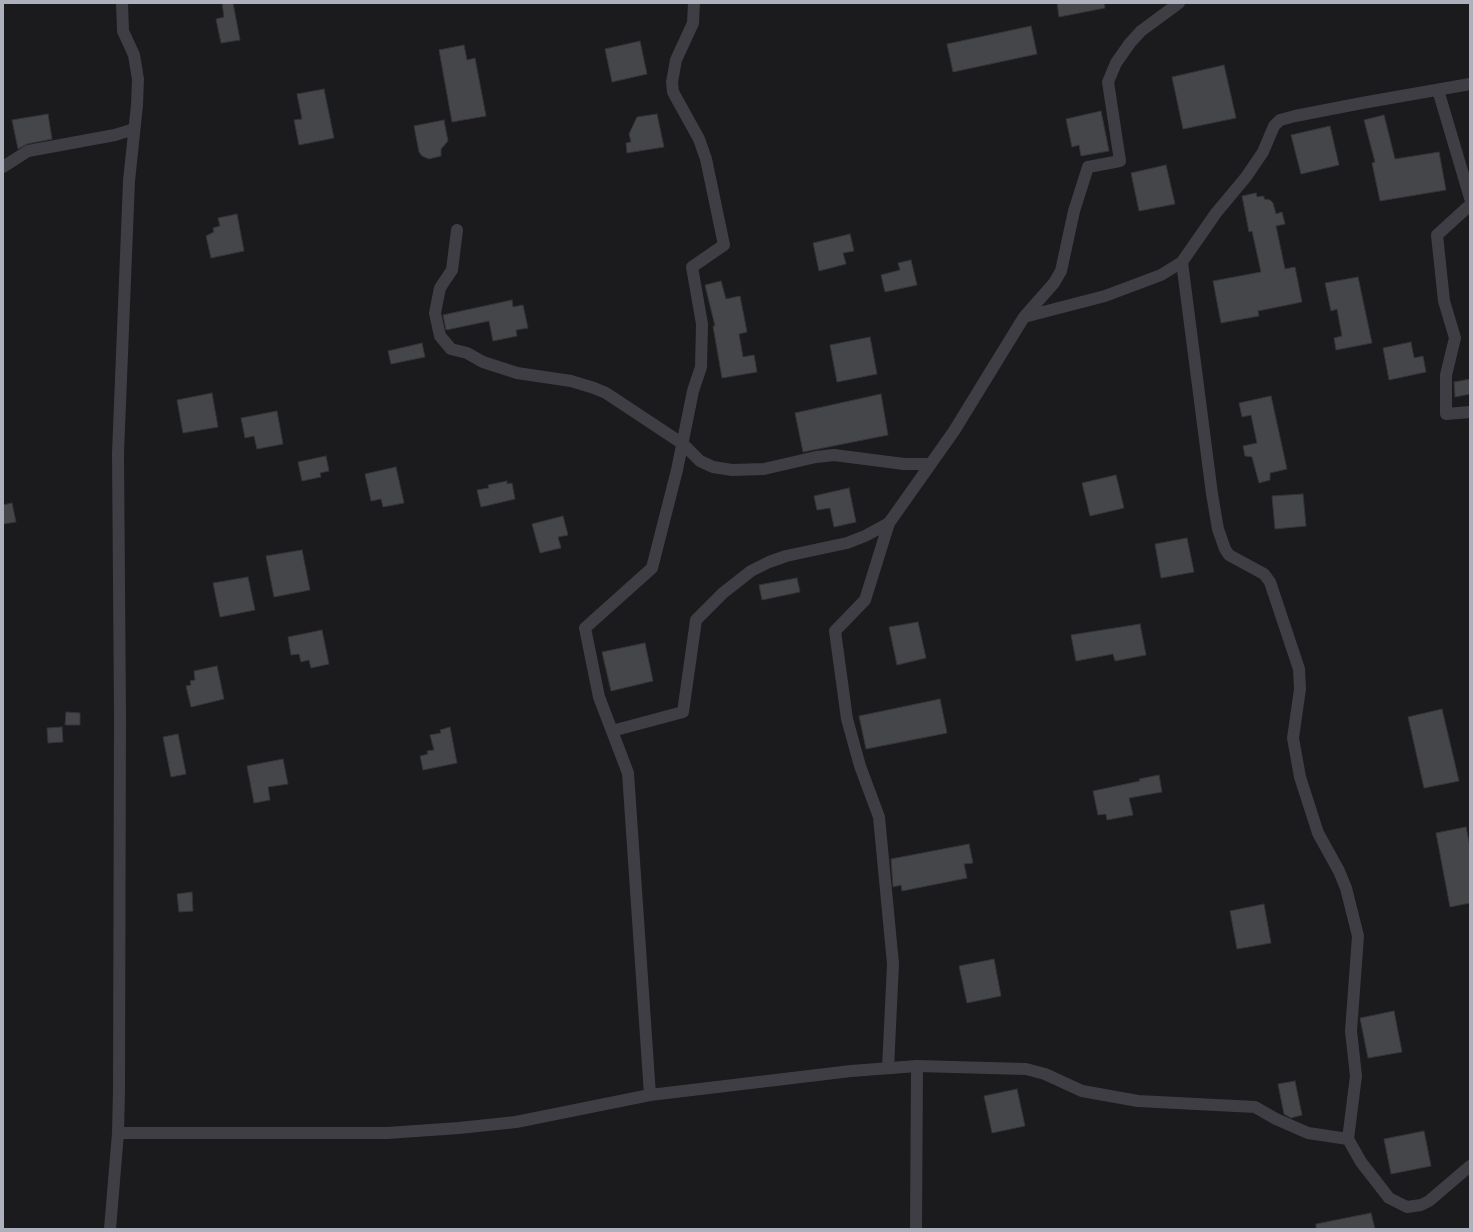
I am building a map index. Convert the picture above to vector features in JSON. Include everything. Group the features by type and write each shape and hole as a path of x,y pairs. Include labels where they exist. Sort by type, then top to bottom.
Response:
{"street":[{"path":"110,1229 118,1134 120,739 118,453 129,181 137,105 137,67 134,55 123,31 122,3"},
{"path":"650,1095 628,773 599,697 584,628 652,568 683,444 688,411 701,367 702,324 692,267 724,245 702,148 673,92 672,72 693,23 694,3"},
{"path":"888,1068 893,964 879,817 860,766 847,719 835,631 865,600 888,523 931,464 1024,317 1054,283 1061,272 1074,211 1088,167 1120,161 1108,82 1116,63 1141,30 1179,3"},
{"path":"1024,317 1105,296 1161,275 1182,262 1216,213 1246,177 1263,152 1274,126 1280,120 1302,114 1470,84"},
{"path":"1438,90 1470,198"},
{"path":"3,167 28,151 115,135 134,129"},
{"path":"1470,205 1437,235 1444,301 1455,338 1446,375 1446,414 1470,412"},
{"path":"457,230 452,270 440,288 435,313 440,336 451,349 467,353 483,362 518,373 571,381 606,393 683,444 700,461 713,467 732,470 764,469 816,457 834,455 904,464 931,464"},
{"path":"1182,262 1218,530 1225,549 1229,555 1264,574 1272,589 1299,669 1300,689 1293,738 1300,777 1318,833 1339,871 1346,888 1358,936 1351,1031 1356,1076 1348,1139 1361,1162 1389,1198 1407,1207 1420,1205 1429,1201 1470,1166"},
{"path":"612,731 683,712 696,620 723,593 751,572 769,562 786,556 847,543 865,536 888,523"},
{"path":"118,1134 387,1133 459,1128 516,1122 650,1095 917,1066 1026,1069 1045,1074 1082,1091 1138,1101 1255,1107 1276,1120 1308,1133 1348,1139"},
{"path":"916,1229 917,1066"}],"building":[{"path":"222,3 233,3 240,40 221,43 216,19 224,17"},
{"path":"1057,3 1104,3 1105,8 1059,17"},
{"path":"1031,26 1037,54 953,72 947,44"},
{"path":"640,41 647,74 612,82 605,49"},
{"path":"464,45 467,60 475,58 486,116 452,122 439,50"},
{"path":"1224,65 1236,118 1183,129 1172,77"},
{"path":"324,89 334,138 299,145 294,120 302,119 297,94"},
{"path":"1101,111 1109,151 1081,156 1079,145 1072,147 1066,119"},
{"path":"48,114 52,139 27,144 18,149 12,120"},
{"path":"657,114 664,147 627,153 626,143 631,142 629,134 637,117"},
{"path":"1384,115 1395,159 1439,152 1446,190 1380,201 1372,163 1375,162 1364,120"},
{"path":"444,120 448,141 441,149 441,156 429,159 422,156 419,152 414,126"},
{"path":"1330,126 1339,165 1301,174 1291,135"},
{"path":"1166,165 1175,204 1139,211 1131,173"},
{"path":"1256,193 1257,197 1264,196 1264,199 1270,200 1273,203 1276,214 1282,212 1285,224 1276,226 1285,269 1295,267 1302,302 1258,311 1259,316 1221,323 1213,281 1261,272 1252,231 1249,232 1242,196"},
{"path":"237,214 244,251 211,258 206,236 214,232 213,228 220,226 218,218"},
{"path":"850,234 854,251 843,253 846,264 819,271 813,243"},
{"path":"911,260 917,285 885,292 881,275 900,270 898,263"},
{"path":"1358,277 1372,343 1336,350 1334,338 1342,336 1337,309 1331,311 1325,283"},
{"path":"721,281 726,299 740,296 747,332 739,334 743,357 754,355 757,372 722,378 713,326 715,326 705,285"},
{"path":"512,300 513,307 523,305 528,328 516,330 517,336 493,341 489,321 446,330 443,315"},
{"path":"870,337 877,374 837,382 830,345"},
{"path":"1411,342 1414,358 1423,356 1426,372 1389,380 1383,348"},
{"path":"422,343 425,357 391,364 388,351"},
{"path":"1470,379 1470,394 1455,397 1454,382"},
{"path":"212,393 218,427 183,433 177,400"},
{"path":"881,394 888,435 803,452 795,413"},
{"path":"1271,396 1287,469 1270,473 1270,480 1259,483 1252,457 1245,456 1243,446 1257,443 1251,415 1242,417 1239,403"},
{"path":"277,411 283,444 257,449 254,436 245,438 241,418"},
{"path":"326,456 329,471 320,473 321,477 302,481 298,462"},
{"path":"396,467 404,503 383,507 381,499 371,501 365,474"},
{"path":"1116,475 1124,508 1090,516 1082,483"},
{"path":"507,481 507,484 512,483 515,499 481,507 477,490 489,488 488,485"},
{"path":"849,488 856,522 834,527 830,508 817,510 814,496"},
{"path":"1303,494 1306,526 1275,529 1272,496"},
{"path":"12,503 16,522 3,524 3,505"},
{"path":"563,516 568,535 558,537 561,548 540,553 532,524"},
{"path":"1187,538 1194,572 1161,578 1155,544"},
{"path":"302,550 310,590 274,597 266,556"},
{"path":"248,577 255,610 220,617 213,583"},
{"path":"797,578 800,592 762,600 759,585"},
{"path":"918,622 926,658 897,665 889,627"},
{"path":"1140,624 1146,655 1115,661 1113,654 1076,661 1071,635"},
{"path":"322,630 329,664 311,668 309,660 301,662 299,654 291,655 288,637"},
{"path":"645,643 653,681 611,691 602,652"},
{"path":"217,666 224,699 191,707 186,686 191,685 190,681 195,680 194,671"},
{"path":"940,699 947,733 866,749 859,716"},
{"path":"1442,709 1459,781 1424,788 1408,717"},
{"path":"66,712 80,713 80,725 65,725"},
{"path":"62,727 63,742 48,743 47,728"},
{"path":"450,727 457,763 423,770 420,756 428,754 427,751 434,750 430,735 441,733 440,730"},
{"path":"178,734 186,774 171,777 163,737"},
{"path":"283,759 288,784 268,787 270,800 254,803 247,766"},
{"path":"1159,775 1162,792 1129,798 1133,815 1107,820 1106,814 1098,815 1093,791 1140,781 1139,779"},
{"path":"1466,827 1470,847 1470,903 1450,907 1436,833"},
{"path":"969,844 973,863 964,864 967,878 902,891 901,885 893,887 891,859"},
{"path":"192,892 193,911 179,912 177,894"},
{"path":"1264,904 1271,943 1237,949 1230,911"},
{"path":"994,959 1001,996 967,1003 959,966"},
{"path":"1394,1011 1402,1052 1368,1058 1360,1018"},
{"path":"1295,1081 1302,1115 1291,1118 1284,1114 1278,1084"},
{"path":"1017,1089 1025,1126 992,1133 984,1096"},
{"path":"1424,1131 1431,1166 1391,1174 1384,1139"},
{"path":"1371,1213 1375,1229 1316,1229 1316,1224"}]}
